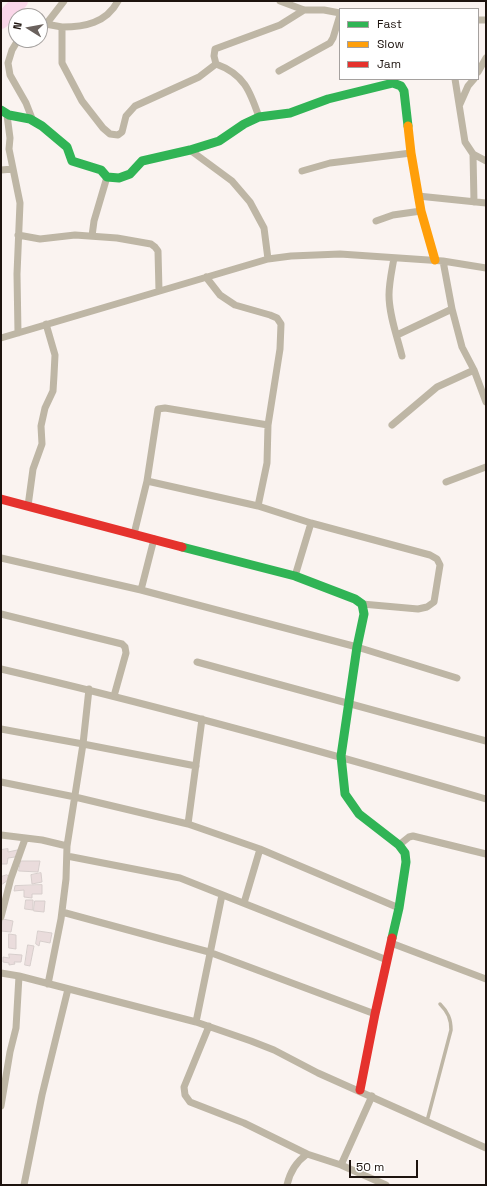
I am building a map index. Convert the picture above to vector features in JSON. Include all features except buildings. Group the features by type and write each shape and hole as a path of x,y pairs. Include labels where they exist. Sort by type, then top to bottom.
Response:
{"street":[{"path":"48,19 64,1"},
{"path":"48,24 62,27 80,27 94,24 111,11 118,1"},
{"path":"280,1 304,10 324,10 339,14"},
{"path":"216,64 214,56 215,49 280,25 304,10"},
{"path":"279,71 330,43 339,17"},
{"path":"62,27 62,63 82,102 103,128 110,134 118,135 122,132 126,116 135,106 199,77 216,64"},
{"path":"13,48 8,63 10,75 26,103 33,121"},
{"path":"479,70 486,58"},
{"path":"216,64 237,74 250,93 259,117"},
{"path":"455,80 465,142 473,154 486,161"},
{"path":"460,104 468,86 473,80"},
{"path":"4,112 33,121 67,147 72,161 101,170 107,177 119,178 130,174 142,161 190,150 219,141 244,124 259,117 290,113 328,99 393,83 401,86 404,91 421,211 439,261 462,347 474,370 486,402"},
{"path":"4,112 10,138 9,150 20,203 17,274 18,333"},
{"path":"190,150 232,181 250,202 264,228 268,259"},
{"path":"302,171 330,163 412,153"},
{"path":"473,154 474,202"},
{"path":"1,170 13,169"},
{"path":"92,236 94,221 107,177"},
{"path":"418,196 486,203"},
{"path":"376,220 393,215 421,211"},
{"path":"18,235 40,239 75,235 92,236 118,238 151,244 158,251 159,291"},
{"path":"1,338 268,259 291,256 340,254 439,261 486,268"},
{"path":"394,258 389,296 392,318 402,356"},
{"path":"206,277 220,295 236,305 270,315 276,318 281,324 280,349 268,425 267,463 258,506"},
{"path":"397,335 452,309"},
{"path":"28,506 33,469 42,444 42,420 45,408 53,391 55,355 46,324"},
{"path":"392,425 437,387 474,370"},
{"path":"134,534 147,481 158,409 165,408 268,425"},
{"path":"446,482 486,467"},
{"path":"1,500 295,576 355,598 362,604 418,609 427,607 434,602 440,566 437,559 430,555 310,523 258,506 147,481"},
{"path":"295,576 310,523"},
{"path":"141,590 154,539"},
{"path":"1,558 141,590 357,647 457,678"},
{"path":"360,1090 375,1014 399,908 406,862 405,853 399,845 359,814 345,794 341,756 357,647 364,614 362,604"},
{"path":"1,614 122,644 126,653 114,696"},
{"path":"197,662 486,741"},
{"path":"1,669 89,689 341,756 486,799"},
{"path":"48,984 62,912 67,846 83,744 89,689"},
{"path":"188,824 202,719"},
{"path":"1,729 196,766"},
{"path":"1,782 75,797 188,824 260,849 399,908"},
{"path":"1,835 42,840 67,846"},
{"path":"399,845 409,837 413,836 486,854"},
{"path":"1,917 11,878 25,839"},
{"path":"244,903 260,849"},
{"path":"67,856 180,878 387,960"},
{"path":"196,1022 222,895"},
{"path":"62,912 210,952 375,1014"},
{"path":"391,943 486,978"},
{"path":"1,973 18,976 209,1026 274,1050 318,1073 360,1090 486,1148"},
{"path":"1,1106 10,1052 16,1028 18,976"},
{"path":"24,1185 42,1095 68,989"},
{"path":"209,1026 184,1087 185,1095 190,1102 244,1123 307,1154 341,1165 386,1185"},
{"path":"341,1165 372,1096"},
{"path":"287,1185 290,1174 298,1161 307,1154"}],"lane":[{"path":"427,1121 451,1030 451,1023 447,1012 440,1004"}],"waterway":[{"path":"1,21 20,1"}],"traffic: fast":[{"path":"1,110 9,115 30,119 42,126 67,147 72,161 101,170 107,177 119,178 130,174 142,161 190,150 219,141 244,124 259,117 290,113 328,99 393,83 401,86 404,91 408,126"},
{"path":"182,547 295,576 355,599 362,604 364,614 357,647 341,756 345,794 359,814 399,845 405,853 406,862 399,908 392,938"}],"traffic: slow":[{"path":"408,126 421,211 435,260"}],"traffic: jam":[{"path":"1,499 182,547"},
{"path":"360,1090 392,938"}]}
